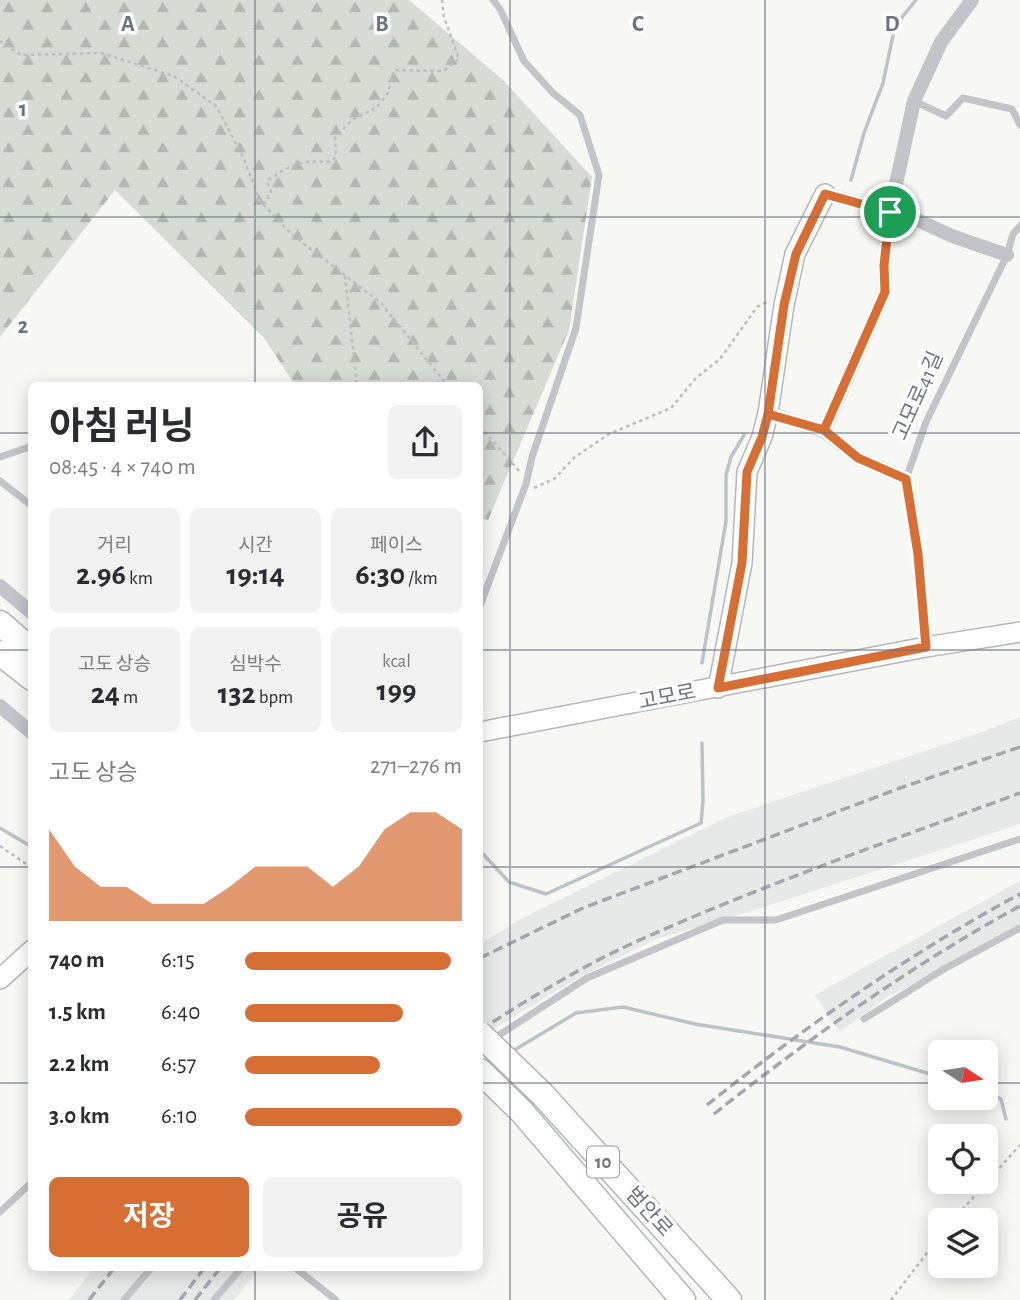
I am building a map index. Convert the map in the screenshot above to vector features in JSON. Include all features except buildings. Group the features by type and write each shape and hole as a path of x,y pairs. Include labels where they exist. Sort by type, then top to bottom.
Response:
{"highway":[{"path":"0,623 28,647"},
{"path":"0,653 28,675"},
{"name":"범안로","path":"483,1037 542,1095 729,1300"},
{"name":"범안로","path":"483,1073 522,1112 683,1300"}],"main road":[{"path":"718,688 742,563 747,472 762,437 768,414 784,305 796,254 825,194"},
{"name":"고모로","path":"483,731 926,647 1020,632"},
{"path":"0,979 28,954"}],"street":[{"path":"824,430 885,292 884,265 890,212 914,101 941,42 972,0"},
{"path":"825,194 913,218 952,236 1007,255"},
{"path":"768,414 824,430 858,458 906,479"},
{"path":"0,586 28,610"},
{"path":"0,706 28,730"}],"lane":[{"path":"483,598 527,479 531,457 576,328 598,174 580,115 553,93 524,61 500,9 493,0"},
{"path":"914,101 946,116 962,98 1012,108 1020,125"},
{"name":"고모로41길","path":"926,647 918,554 906,479 926,422 1007,255 1013,234 1020,226"},
{"path":"0,457 28,447"},
{"path":"0,481 28,503"},
{"path":"483,1047 587,978 723,920 776,920 1020,839"},
{"path":"864,1019 944,969 1020,928"},
{"path":"0,1212 28,1185"},
{"path":"124,1300 149,1271"},
{"path":"214,1300 239,1271"},
{"path":"299,1271 337,1300"}],"path":[{"path":"264,205 271,192 267,181 290,166 306,161 330,162 336,157 335,138 352,120 377,107 388,93 394,70 443,71 459,60 444,17 442,0"},
{"path":"0,41 21,55 101,53 174,76 216,106 243,157 260,201 291,234 381,303 445,382"},
{"path":"345,276 357,382"},
{"path":"483,429 527,479 532,489 554,479 575,457 609,434 671,408 696,378 720,359 757,307 773,300 784,305"},
{"path":"0,846 28,865"},
{"path":"964,1208 1020,1145"},
{"path":"891,1300 928,1252"}],"shaded area":[{"path":"1020,717 1020,824 752,911 656,939 578,978 483,1035 483,942 521,919 727,817"},
{"path":"1020,881 1020,927 886,998 840,1032 815,995"},
{"path":"92,1271 258,1271 234,1300 69,1300"}],"green space":[{"path":"0,0 409,0 503,80 592,177 569,330 488,520 483,519 483,382 293,382 264,338 115,190 0,337"}],"waterway":[{"path":"851,180 864,133 883,83 895,26 916,0"},
{"path":"702,663 726,521 726,475 731,457 744,435"},
{"path":"483,855 509,882 546,894 701,823 702,743"},
{"path":"0,828 28,845"},
{"path":"511,1052 576,1013 623,1007 695,1024 840,1047 928,1073"},
{"path":"998,1098 1001,1099 1006,1119"}],"railway":[{"path":"483,957 583,908 900,788 1020,747"},
{"path":"483,1028 579,970 642,939 782,881 1020,793"},
{"path":"707,1105 859,992 1020,894"},
{"path":"714,1114 863,1003 941,952 1020,906"},
{"path":"89,1300 112,1271"},
{"path":"180,1300 202,1271"},
{"path":"195,1300 218,1271"}],"route":[{"path":"890,212 825,194 796,254 784,305 768,414 824,430 858,458 906,479 918,554 926,647 718,688 742,563 747,472 762,437 768,414 824,430 885,292 884,265 890,212"}]}
